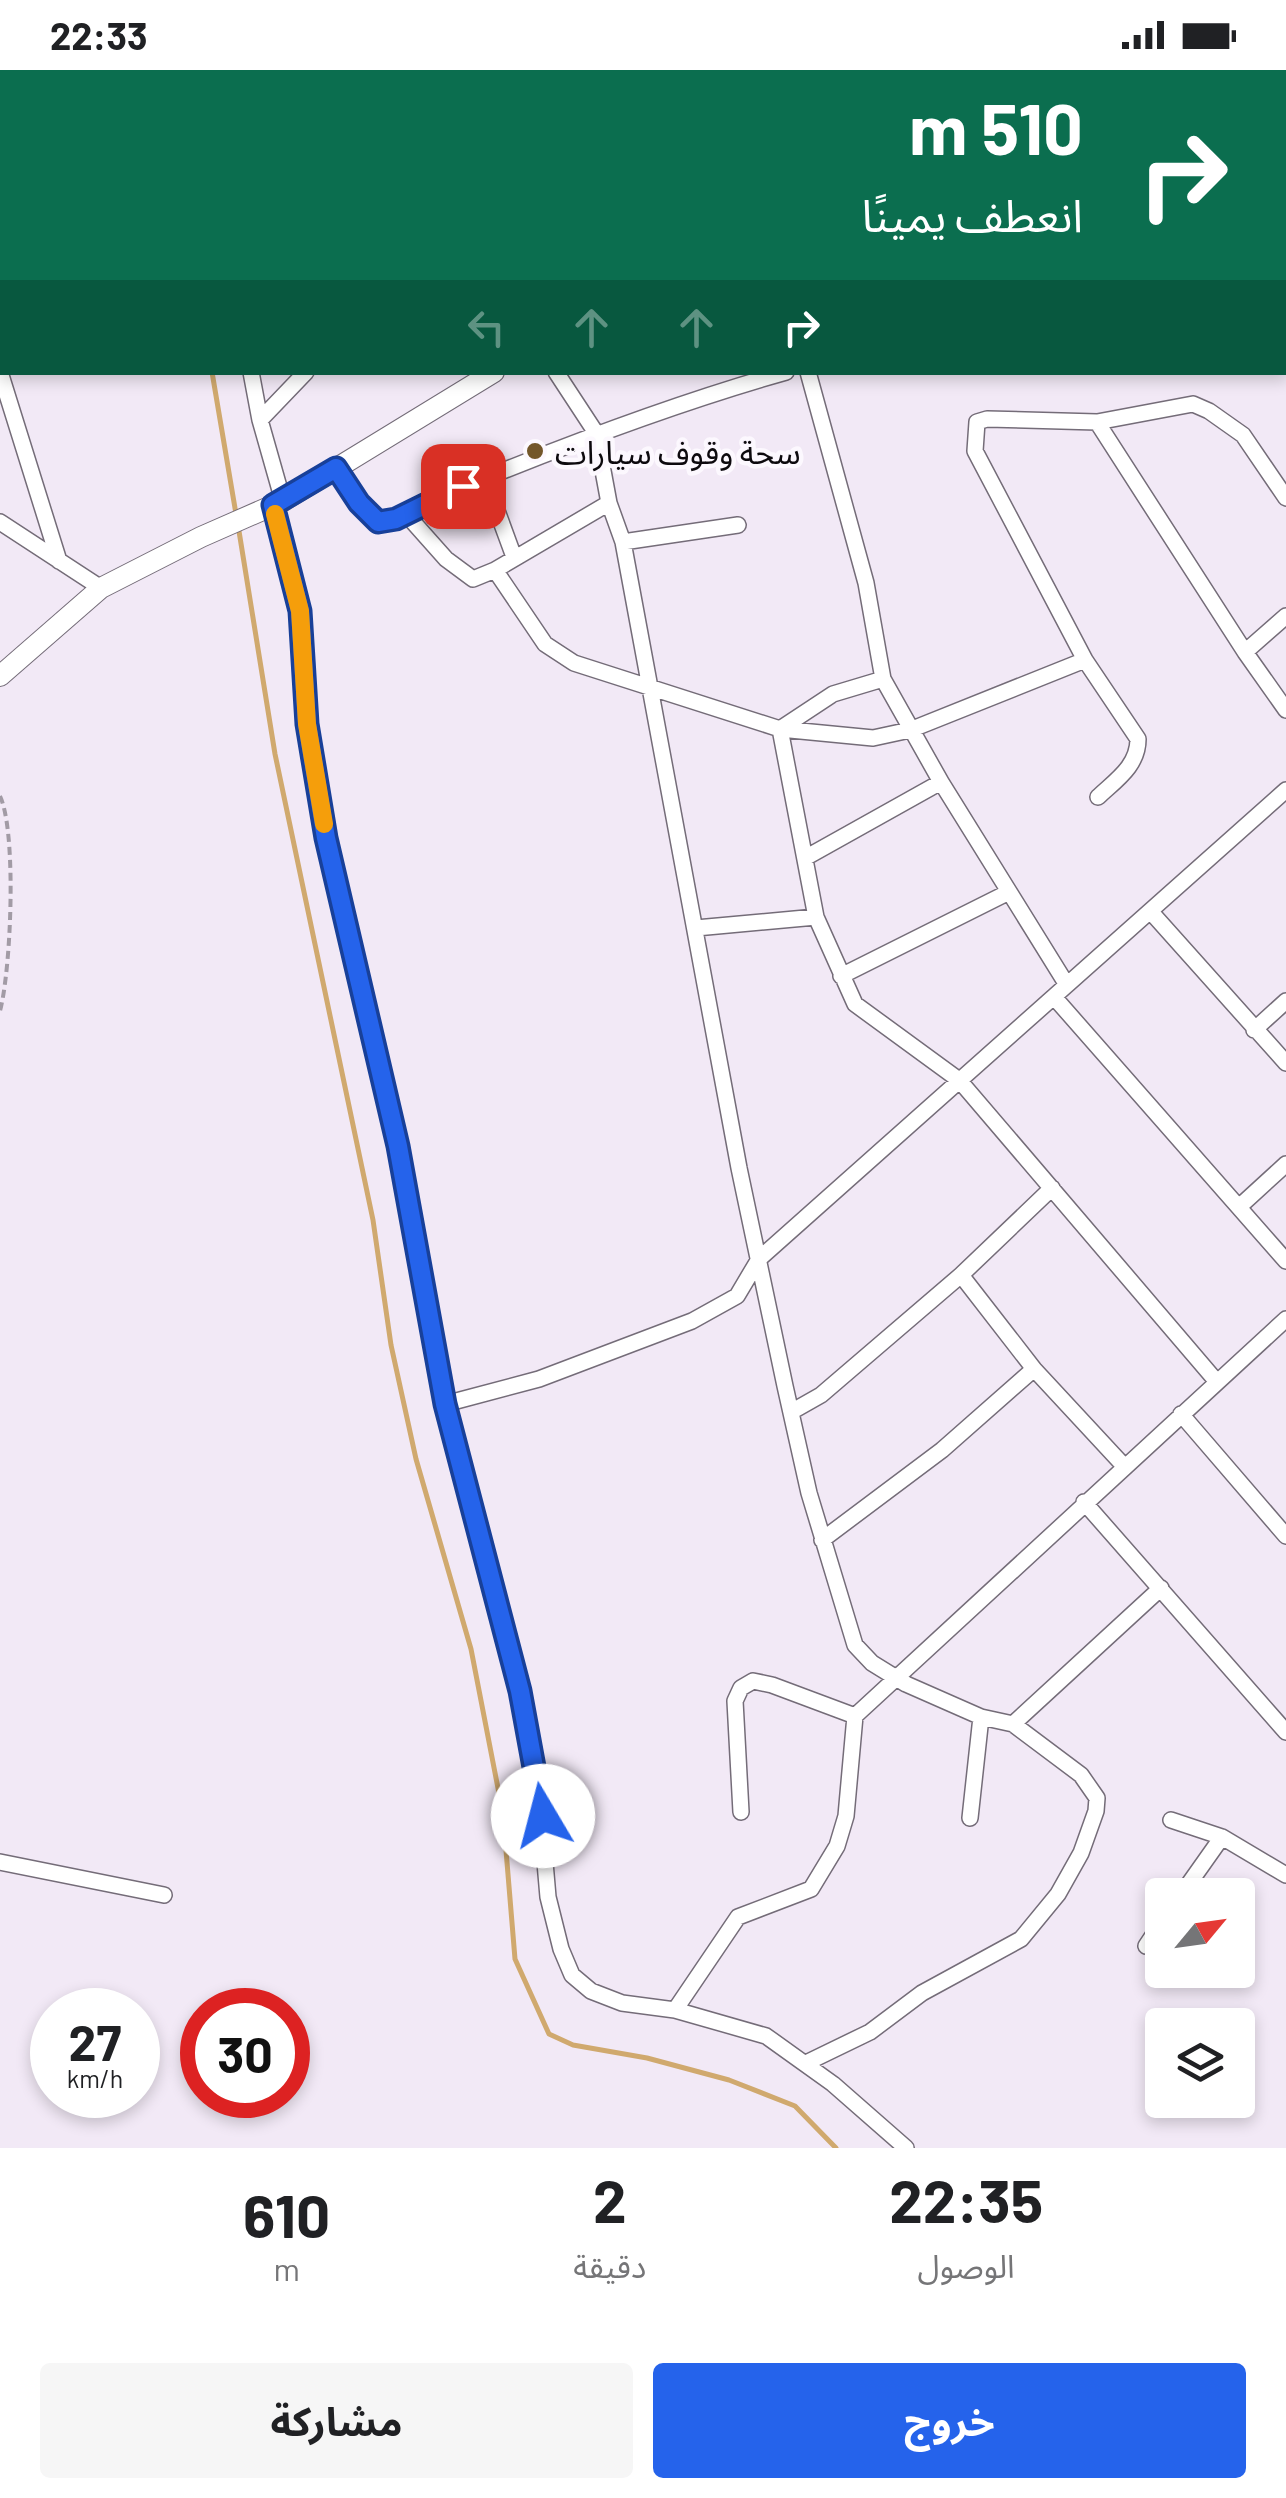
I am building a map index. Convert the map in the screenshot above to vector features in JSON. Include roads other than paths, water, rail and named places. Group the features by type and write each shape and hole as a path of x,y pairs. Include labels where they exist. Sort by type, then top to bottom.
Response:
{"street":[{"path":"1,375 59,560"},
{"path":"252,375 270,507 300,611 307,724 326,838 398,1146 445,1404 533,1754 543,1816 548,1897 560,1949 572,1975 591,1991 622,2003 675,2010 766,2036 806,2064 906,2148"},
{"path":"260,420 303,375"},
{"path":"0,676 101,588 270,507 489,375"},
{"path":"558,375 596,433 609,503 623,542 758,1259 822,1540 855,1645 872,1663 896,1678 980,1717 1014,1724 1081,1775 1097,1798 1081,1853 1044,1915 1021,1939 922,1993 870,2032 806,2064"},
{"path":"336,468 359,503 378,522 406,514 596,433 694,398 775,375"},
{"path":"809,375 866,582 882,679 1009,892 1060,991 1286,1261"},
{"path":"1098,796 1132,764 1138,753 1138,740 1085,660 975,451 977,422 1097,422 1193,404 1223,419 1243,435 1286,498"},
{"path":"1097,422 1286,710"},
{"path":"486,478 514,557"},
{"path":"406,514 473,579 609,503"},
{"path":"0,522 101,588"},
{"path":"623,542 738,525"},
{"path":"495,570 545,644 574,662 780,729 873,738 910,730 1085,660"},
{"path":"1245,652 1286,616"},
{"path":"780,729 833,694 882,679"},
{"path":"780,729 816,918 856,1004 959,1080 1217,1382"},
{"path":"805,858 941,782"},
{"path":"445,1404 538,1379 692,1321 737,1296 758,1259 1286,790"},
{"path":"841,976 1009,892"},
{"path":"1151,912 1286,1063"},
{"path":"696,928 816,918"},
{"path":"1254,1030 1286,1001"},
{"path":"1239,1208 1286,1164"},
{"path":"791,1412 821,1395 961,1275 1052,1188"},
{"path":"961,1275 1034,1369 1124,1466"},
{"path":"675,2010 738,1917 811,1889 837,1846 846,1816 855,1716 1286,1319"},
{"path":"822,1540 942,1450 1034,1369"},
{"path":"1181,1414 1286,1536"},
{"path":"1084,1502 1286,1732"},
{"path":"1014,1724 1161,1588"},
{"path":"741,1812 735,1701 741,1688 753,1681 772,1685 855,1716"},
{"path":"970,1818 980,1717"},
{"path":"1171,1820 1222,1837 1286,1875"},
{"path":"1193,1878 1222,1837"},
{"path":"0,1862 164,1895"}],"waterway":[{"path":"213,375 236,514"},
{"path":"238,525 275,754 373,1220 391,1345 416,1459 471,1649 503,1814 515,1959 549,2034 573,2045 647,2058 729,2080 795,2106 836,2148"}],"place":[{"name":"سحة وقوف سيارات","path":"535,451"}]}
